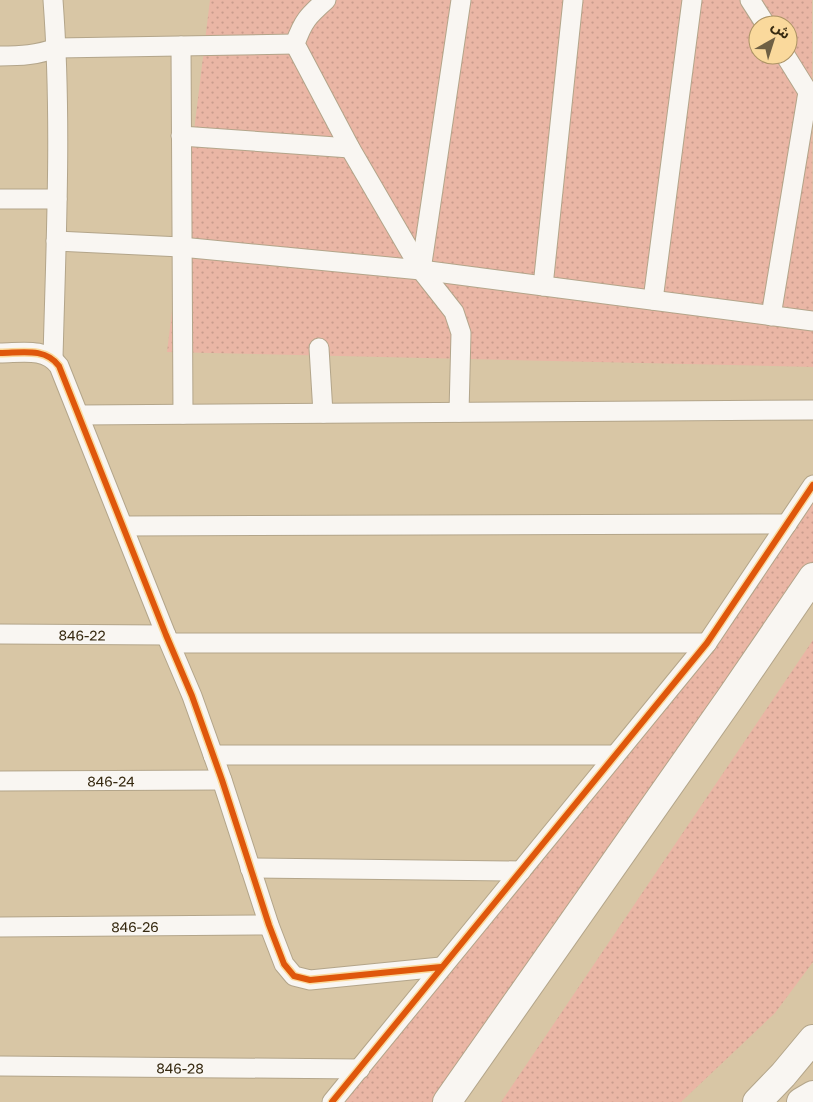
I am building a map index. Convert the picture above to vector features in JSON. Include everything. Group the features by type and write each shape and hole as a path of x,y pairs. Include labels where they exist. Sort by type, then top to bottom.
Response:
{"highway":[{"path":"447,1102 813,577"},
{"path":"757,1102 783,1075 813,1038"},
{"path":"801,1102 813,1095"}],"street":[{"path":"47,355 56,241 57,200 57,48 53,0"},
{"path":"326,0 307,17 300,28 295,44 350,148 421,270 454,312 461,334 459,412"},
{"path":"421,270 461,0"},
{"path":"543,286 573,0"},
{"path":"653,300 692,0"},
{"path":"750,0 760,15"},
{"path":"0,56 30,56 57,48 295,44"},
{"path":"181,46 183,414"},
{"path":"771,316 810,98 791,65"},
{"path":"181,136 350,148"},
{"path":"0,199 57,200"},
{"path":"56,241 181,247 421,270 813,321"},
{"path":"320,348 324,413"},
{"path":"0,353 47,355 59,366 192,696 222,780 269,926 284,964 294,976 310,980 441,968"},
{"path":"80,415 813,410"},
{"path":"332,1102 707,643 813,485"},
{"path":"124,526 787,524"},
{"name":"846-22","path":"0,634 168,639 707,643"},
{"path":"213,755 615,756"},
{"name":"846-24","path":"0,780 222,780"},
{"path":"250,868 521,871"},
{"name":"846-26","path":"0,927 269,926"},
{"name":"846-28","path":"0,1066 360,1069"}],"shaded area":[{"path":"210,0 812,0 813,367 167,352"},
{"path":"813,497 813,565 449,1102 345,1102"},
{"path":"813,640 813,962 775,1013 681,1102 501,1102"}],"cycle path":[{"path":"0,353 32,352 47,356 59,366 192,696 222,780 269,925 284,964 294,976 310,980 441,967"},
{"path":"332,1102 707,643 813,485"}]}
